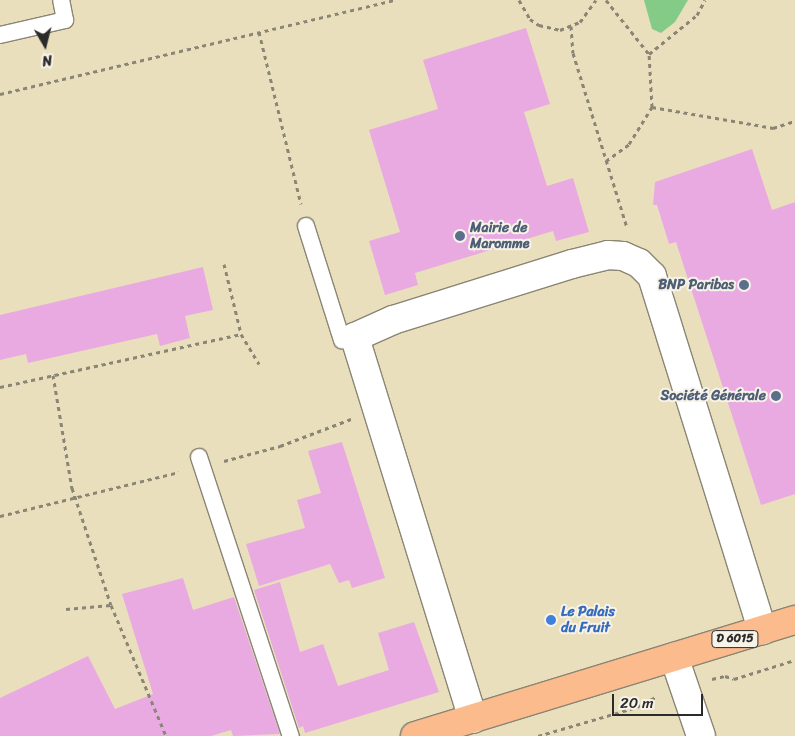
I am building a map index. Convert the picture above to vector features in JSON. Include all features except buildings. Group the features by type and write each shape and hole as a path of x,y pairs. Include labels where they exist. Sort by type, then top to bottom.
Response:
{"main road":[{"name":"D 6015","path":"415,736 795,620"}],"street":[{"path":"473,719 355,337 394,320 572,264 608,255 623,256 639,264 652,276 762,630"},
{"path":"674,657 701,736"}],"lane":[{"path":"0,35 65,20 60,0"},
{"path":"306,226 342,340"},
{"path":"199,458 291,736"}],"path":[{"path":"0,94 396,0"},
{"path":"519,0 522,9 539,25 560,30 571,26 588,14 596,0"},
{"path":"606,0 650,54 652,107 629,144 606,161"},
{"path":"650,54 697,15 705,0"},
{"path":"571,26 573,53 639,264"},
{"path":"259,32 306,226"},
{"path":"652,107 773,128 795,121"},
{"path":"224,264 242,334 259,364"},
{"path":"0,387 242,334"},
{"path":"53,376 72,488 112,605 166,736"},
{"path":"66,609 112,605"},
{"path":"734,679 795,660"},
{"path":"538,736 636,708"}],"green space":[{"path":"644,0 688,0 675,22 661,33 652,29"}],"place":[{"name":"Mairie de Maromme","path":"460,236"},
{"name":"BNP Paribas","path":"744,285"},
{"name":"Société Générale","path":"776,396"},
{"name":"Le Palais du Fruit","path":"551,620"}]}
